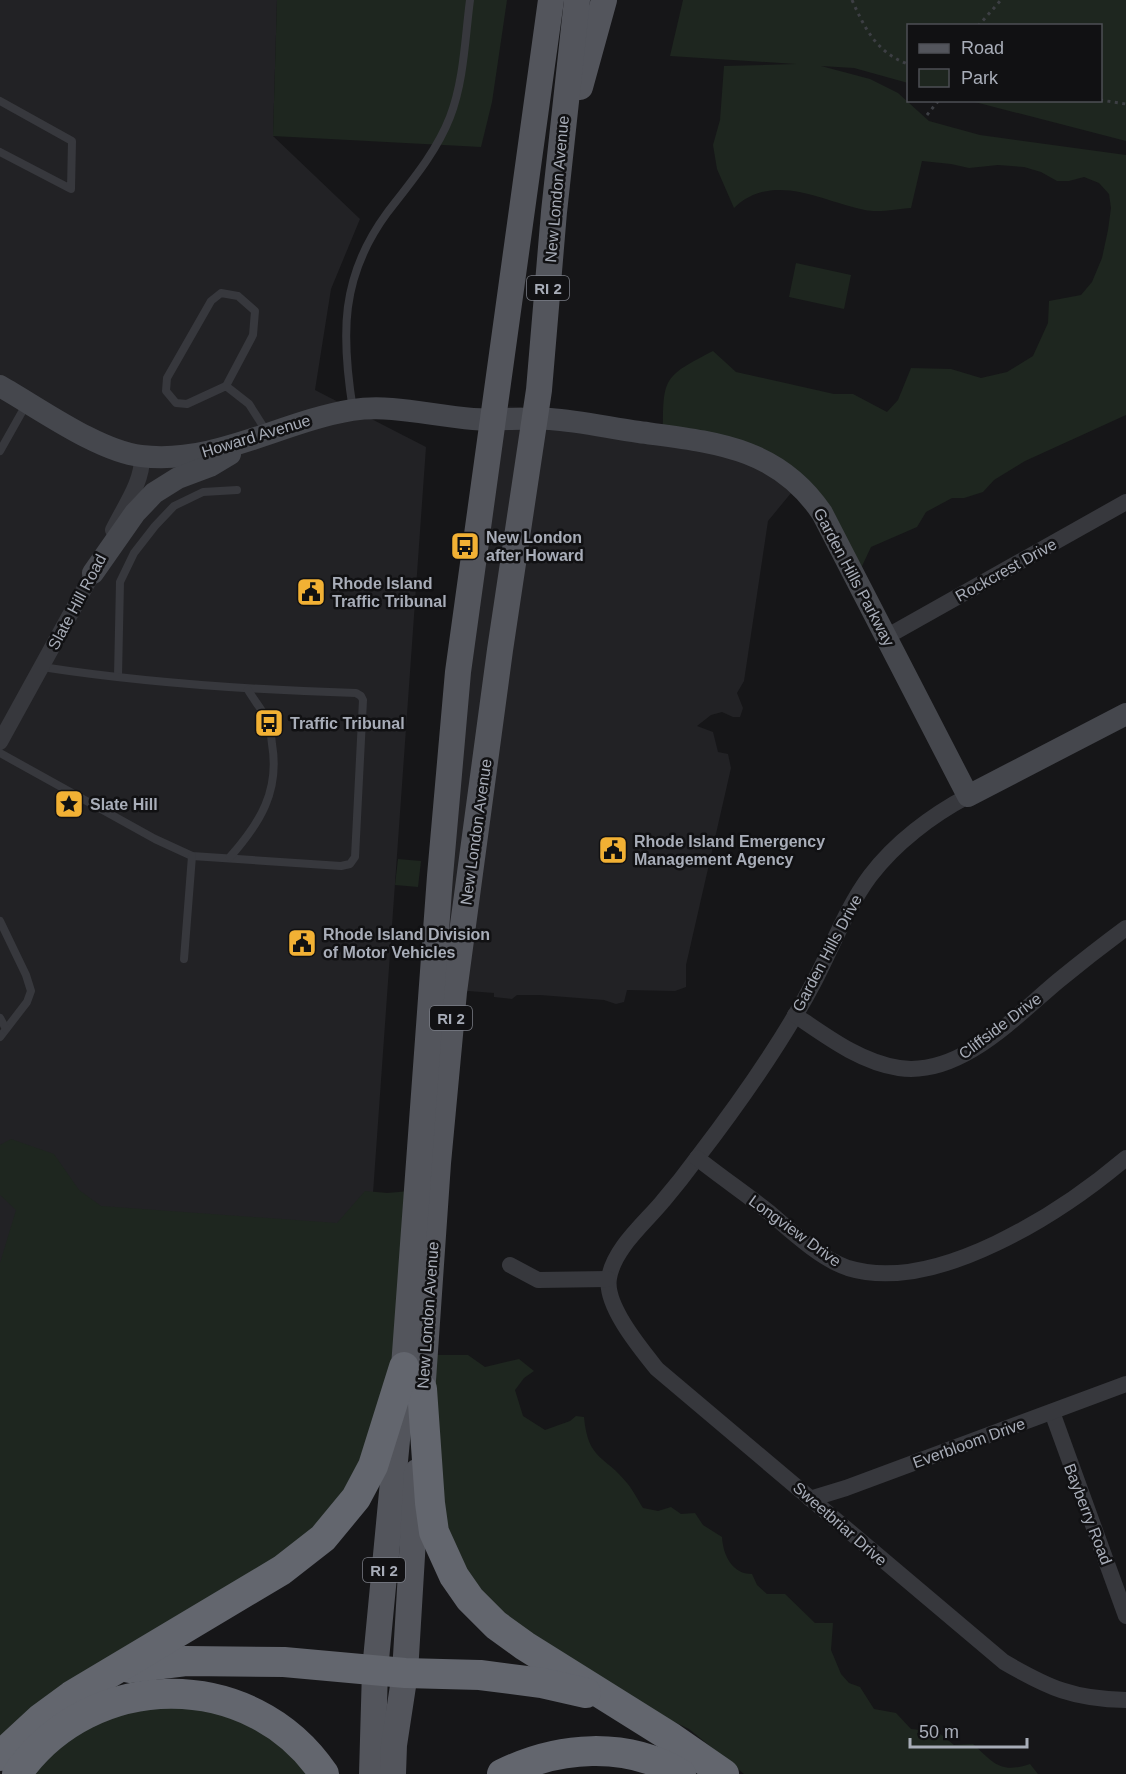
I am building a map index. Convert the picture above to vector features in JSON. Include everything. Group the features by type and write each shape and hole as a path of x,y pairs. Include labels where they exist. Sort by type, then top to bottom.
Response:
{"highway":[{"path":"0,1756 41,1718 71,1696 282,1570 310,1550 329,1532 356,1498 374,1466 384,1436 413,1378"},
{"path":"413,1378 432,1518 438,1542 454,1576 470,1599 496,1625 724,1774"},
{"path":"117,1669 186,1661 284,1662 405,1673 514,1679 606,1698"},
{"path":"17,1774 39,1747 67,1725 112,1702 163,1693 213,1697 263,1718 303,1748 324,1774"},
{"path":"502,1774 535,1760 576,1751 595,1750 637,1756 657,1762 681,1774"}],"main road":[{"name":"New London Avenue","path":"393,1774 394,1745 405,1673 413,1378 440,876 458,672 552,0"},
{"name":"New London Avenue","path":"372,1774 375,1670 438,1163 455,982 539,390 577,0"},
{"path":"560,156 604,0"}],"street":[{"name":"Howard Avenue","path":"0,386 100,443 122,453 142,456 188,456 353,410 392,408 473,419 493,419"},
{"name":"Garden Hills Parkway","path":"493,419 550,419 719,444 750,453 795,482 816,504 968,796"},
{"path":"93,573 135,513 154,493 178,478 210,466 260,437"},
{"name":"Slate Hill Road","path":"0,742 93,573 139,477 142,456"},
{"name":"Rockcrest Drive","path":"886,637 1126,502"},
{"name":"Garden Hills Drive","path":"608,1279 626,1244 697,1158 767,1060 814,981 860,891 871,875 904,840 949,806 1126,714"},
{"name":"Cliffside Drive","path":"795,1014 828,1038 882,1064 900,1068 937,1065 969,1053 1126,928"},
{"name":"Longview Drive","path":"697,1158 829,1258 847,1267 878,1272 914,1270 972,1254 1014,1234 1076,1197 1126,1158"},
{"path":"510,1265 538,1280 608,1279"},
{"name":"Sweetbriar Drive","path":"608,1279 610,1293 632,1339 657,1369 1004,1662 1062,1692 1083,1697 1126,1700"},
{"name":"Everbloom Drive","path":"810,1499 846,1488 1126,1384"},
{"name":"Bayberry Road","path":"1052,1412 1126,1616"}],"lane":[{"path":"353,410 345,344 349,295 365,248 385,216 424,164 450,119 459,86 470,0"},
{"path":"0,101 72,141 71,189 0,152"},
{"path":"221,293 238,296 255,311 253,335 226,386 187,404 176,403 166,391 167,378 211,301 221,293"},
{"path":"226,386 249,404 260,437"},
{"path":"0,451 28,402"},
{"path":"118,676 120,582 134,553 174,506 203,492 237,490"},
{"path":"0,753 155,840 192,855 341,866 350,864 355,857 363,700 361,696 356,693 248,690 42,667"},
{"path":"230,857 250,834 265,808 273,779 274,753 268,723 248,690"},
{"path":"184,959 192,855"},
{"path":"0,921 26,975 31,991 27,1002 0,1037"},
{"path":"0,1018 6,1029"}],"path":[{"path":"852,0 873,40 893,59 907,63"},
{"path":"980,24 1001,0"},
{"path":"1102,100 1126,104"},
{"path":"927,115 937,102"}],"shaded area":[{"path":"0,0 277,0 273,136 360,219 331,289 315,390 426,447 362,1348 0,1690"},
{"path":"491,406 521,407 531,411 727,443 796,487 768,521 744,681 737,693 743,708 740,717 733,717 722,712 711,715 697,726 713,732 718,752 728,754 731,768 686,965 686,987 675,991 627,990 624,1002 616,1004 604,1000 540,995 517,995 512,999 494,997 494,993 429,988"}],"green space":[{"path":"277,0 507,0 492,102 481,147 273,136"},
{"path":"683,0 1126,0 1126,141 975,102 1102,102 1102,24 907,24 907,83 854,68 821,66 870,79 898,93 929,121 980,135 1126,155 1126,415 1025,461 994,480 983,492 964,498 952,498 926,512 917,527 871,547 855,581 813,502 771,467 663,434 664,401 669,381 684,367 713,351 736,372 834,394 853,394 887,412 898,400 911,368 951,369 981,378 1007,372 1033,356 1048,323 1049,301 1081,295 1092,282 1102,258 1111,208 1109,194 1099,183 1084,177 1057,181 1041,172 1024,167 998,165 969,168 922,161 911,208 870,211 798,192 781,190 765,191 749,197 734,208 717,169 713,145 720,120 724,66 796,64 670,56"},
{"path":"796,263 851,275 844,309 789,297"},
{"path":"398,859 421,861 418,887 395,885"},
{"path":"11,1139 54,1154 79,1190 101,1206 337,1223 365,1191 387,1193 410,1191 389,1400 336,1516 0,1748 0,1263 16,1210 0,1195 0,1145"},
{"path":"425,1355 468,1355 485,1367 519,1359 534,1371 524,1378 515,1390 523,1416 545,1430 570,1421 576,1416 584,1417 589,1442 594,1450 627,1483 643,1508 658,1511 671,1507 681,1514 695,1513 703,1525 722,1537 724,1550 734,1567 739,1571 752,1574 757,1585 767,1594 785,1594 815,1623 833,1623 831,1650 841,1674 849,1683 860,1687 874,1709 896,1713 911,1729 938,1732 954,1745 973,1744 998,1765 1011,1768 1030,1764 1038,1774 744,1774 689,1729 633,1702 455,1583"},
{"path":"202,1693 324,1774 11,1774 74,1715"}],"place":[{"name":"New London after Howard","path":"465,546"},
{"name":"Rhode Island Traffic Tribunal","path":"311,592"},
{"name":"Traffic Tribunal","path":"269,723"},
{"name":"Slate Hill","path":"69,804"},
{"name":"Rhode Island Emergency Management Agency","path":"613,850"},
{"name":"Rhode Island Division of Motor Vehicles","path":"302,943"}]}
